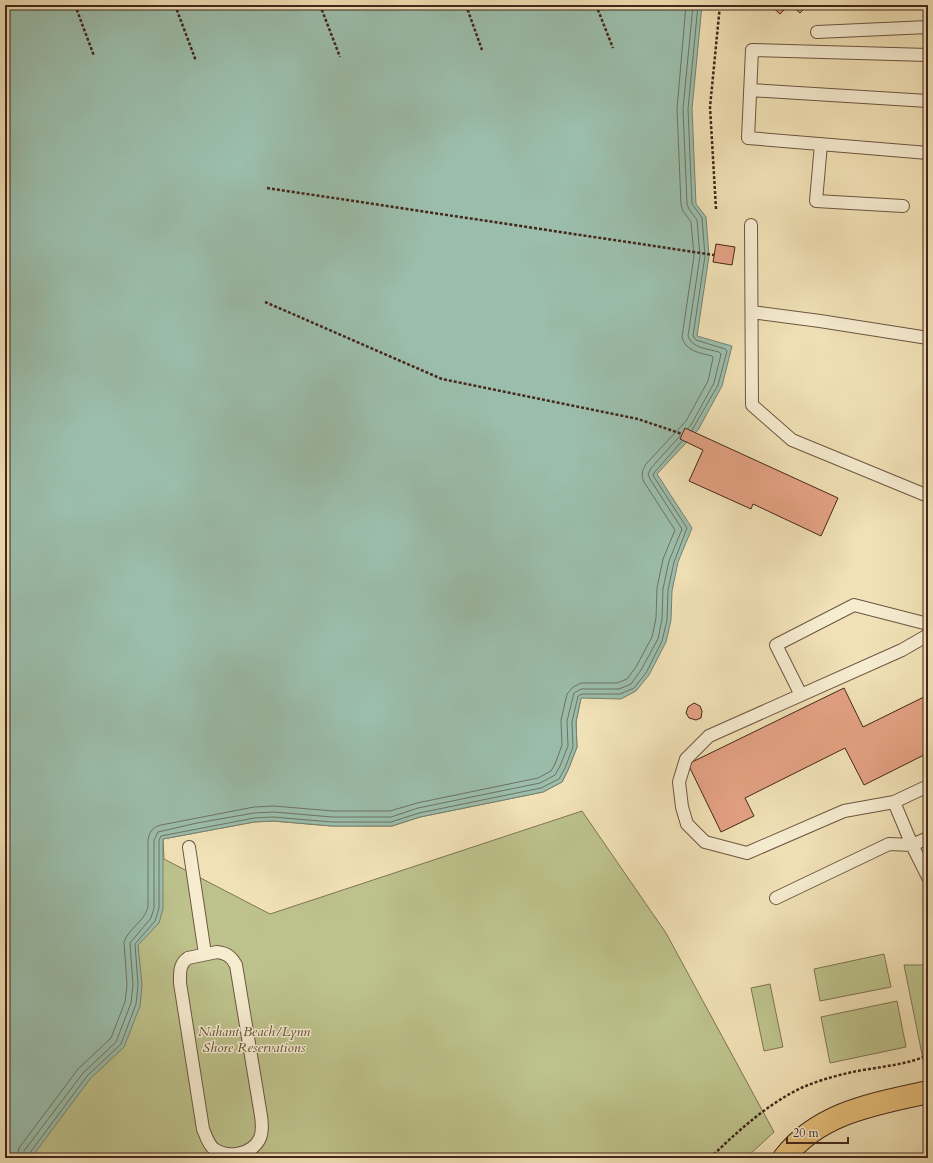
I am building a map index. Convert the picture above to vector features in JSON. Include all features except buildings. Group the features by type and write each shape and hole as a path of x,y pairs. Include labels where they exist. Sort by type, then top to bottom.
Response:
{"highway":[{"path":"784,1158 789,1151 813,1129 841,1114 871,1105 928,1092"}],"lane":[{"path":"818,32 928,27"},
{"path":"928,55 752,50 748,138 928,153"},
{"path":"750,90 928,101"},
{"path":"821,144 816,201 903,206"},
{"path":"751,224 752,405 792,440 928,496"},
{"path":"752,312 928,338"},
{"path":"801,695 776,645 854,605 928,624"},
{"path":"928,635 902,650 709,736 686,759 679,782 682,807 687,824 705,842 747,853 844,811 894,802 928,786"},
{"path":"894,802 912,845 928,877"},
{"path":"776,898 889,844 912,845 928,838"},
{"path":"188,847 205,954"},
{"path":"224,952 232,958 236,965 262,1128 261,1137 256,1145 240,1156 221,1153 213,1148 203,1129 180,973 181,966 188,958 205,954 224,952"}],"path":[{"path":"75,5 94,56"},
{"path":"175,5 196,61"},
{"path":"320,5 340,58"},
{"path":"466,5 482,50"},
{"path":"596,5 613,48"},
{"path":"716,209 710,107 720,5"},
{"path":"267,188 714,255"},
{"path":"265,302 442,379 638,419 682,434"},
{"path":"710,1158 763,1112 799,1089 821,1080 914,1060 928,1055"}],"green space":[{"name":"Nahant Beach/Lynn Shore Reservations","path":"581,698 576,722 577,747 568,770 562,782 543,792 420,817 392,826 332,826 273,821 254,822 163,839 164,859 270,914 582,811 666,933 774,1132 747,1157 748,1158 5,1158 5,842"},
{"path":"884,954 891,987 820,1001 814,969"},
{"path":"904,965 928,965 928,1079 927,1079"},
{"path":"770,984 783,1047 764,1051 751,988"},
{"path":"897,1001 906,1047 830,1063 821,1017"}],"water":[{"path":"5,5 702,5 692,109 696,204 706,217 709,256 697,336 732,346 722,386 698,430 657,474 692,528 678,562 672,591 671,620 666,642 649,675 636,691 621,699 581,698 576,722 577,747 562,782 543,792 420,817 392,826 332,826 273,821 254,822 163,839 163,909 159,923 138,945 142,985 140,1006 124,1047 90,1079 31,1158 5,1158"}]}
